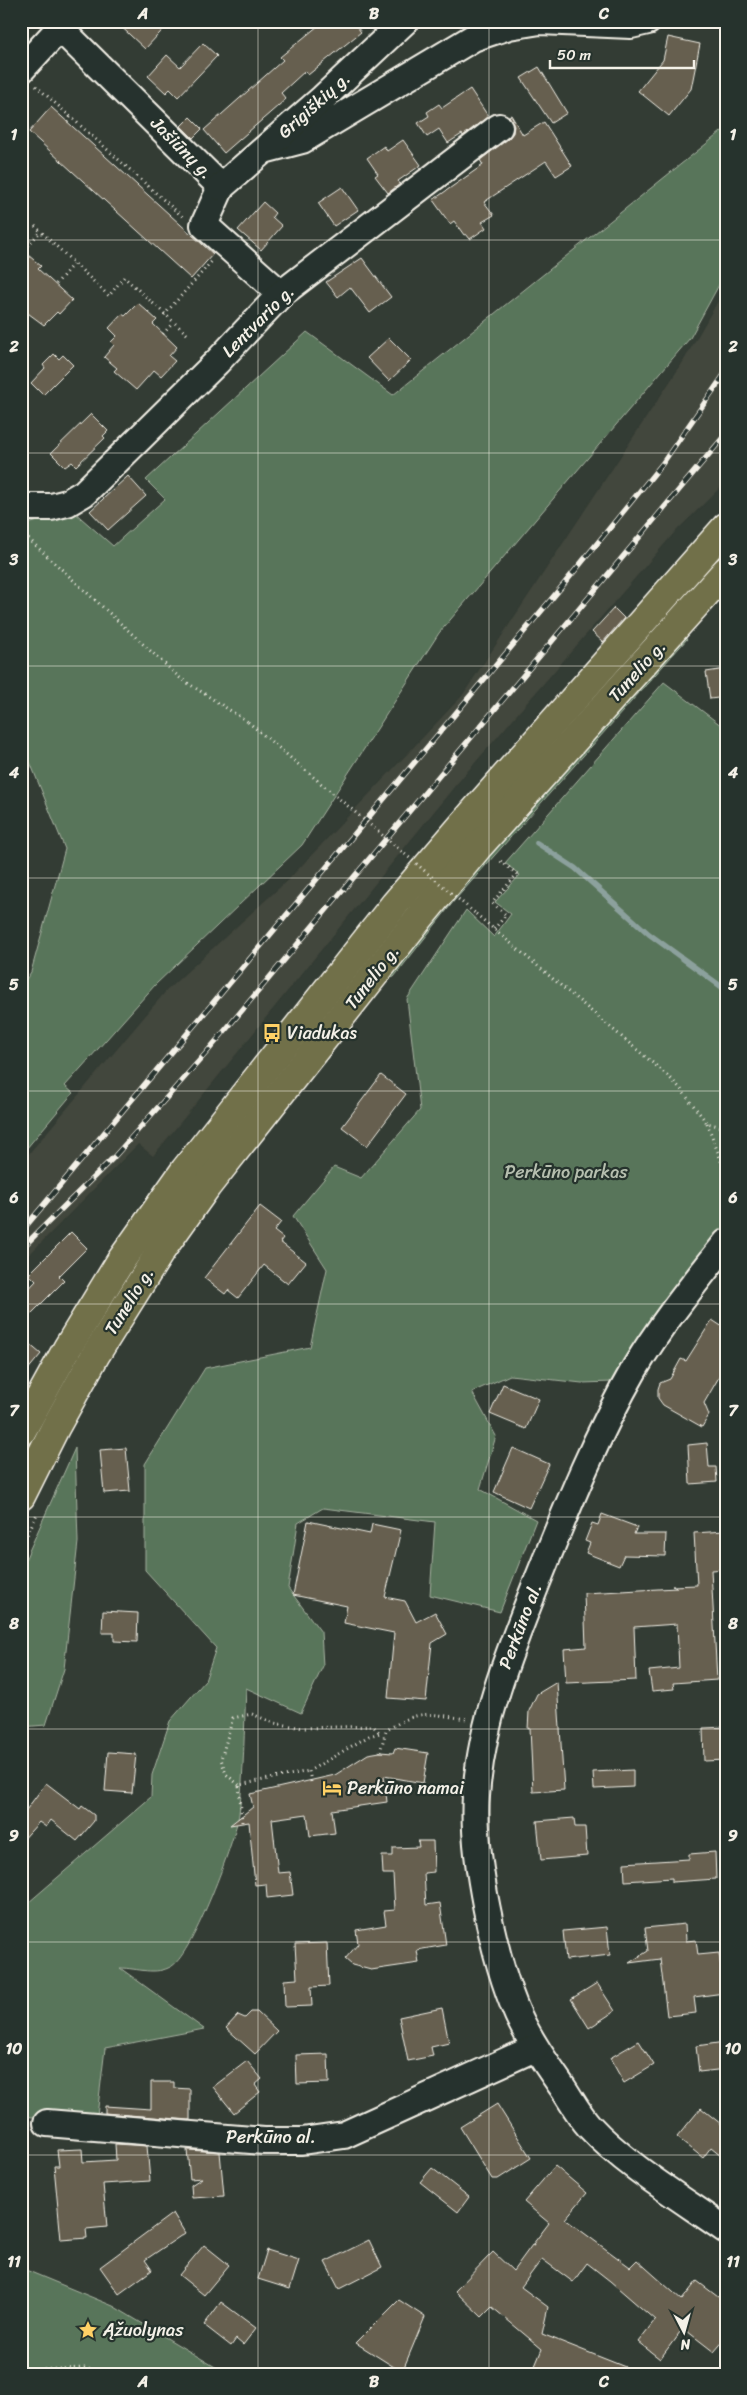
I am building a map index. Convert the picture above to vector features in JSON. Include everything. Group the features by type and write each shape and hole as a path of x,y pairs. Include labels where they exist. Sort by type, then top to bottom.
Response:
{"main road":[{"name":"Tunelio g.","path":"21,1432 68,1347 120,1262 191,1162 324,992 414,882 726,528"},
{"name":"Tunelio g.","path":"30,1504 55,1428 96,1354 160,1252 207,1186 406,934 478,847 726,570"}],"street":[{"name":"Grigiškių g.","path":"221,186 264,150 405,21"},
{"path":"264,150 302,140 473,38 509,26 540,21 631,25 648,21"},
{"path":"26,76 63,24"},
{"name":"Jašiūnų g.","path":"63,24 221,186 204,225 281,294"},
{"name":"Lentvario g.","path":"21,507 51,507 67,503 84,493 217,362 281,294 499,127"},
{"name":"Perkūno al.","path":"726,1243 660,1331 636,1367 607,1420 518,1630 500,1679 482,1744 476,1796 476,1826 481,1871 499,1962 518,2016 535,2048 588,2125 626,2158 726,2230"},
{"name":"Perkūno al.","path":"47,2123 264,2141 302,2141 344,2135 535,2048"}],"path":[{"path":"26,76 186,220"},
{"path":"67,122 71,116"},
{"path":"114,164 119,159"},
{"path":"148,196 153,190"},
{"path":"35,226 109,296 124,277 188,335"},
{"path":"21,253 40,232"},
{"path":"164,315 226,245"},
{"path":"56,284 74,263"},
{"path":"164,334 173,323"},
{"path":"21,532 180,678 248,722 667,1075 680,1088 707,1123 726,1174"},
{"path":"493,866 505,852"},
{"path":"494,929 506,916 492,903 517,874 498,859"},
{"path":"458,906 464,900"},
{"path":"707,1123 726,1128"},
{"path":"21,1548 30,1504"},
{"path":"242,1822 239,1785 226,1774 221,1759 233,1718 252,1714 274,1723 303,1728 373,1726 380,1733"},
{"path":"239,1785 309,1771 369,1736 386,1731 416,1714 432,1714 488,1722"},
{"path":"380,1752 386,1731"},
{"path":"309,1771 311,1782"},
{"path":"34,2374 33,2370 84,2368 106,2374"},
{"path":"84,2368 84,2374"}],"shaded area":[{"path":"726,287 726,482 674,533 454,787 153,1156 138,1144 21,1263 21,1163 167,990 289,879 462,696 683,362"}],"green space":[{"path":"726,128 726,272 690,338 439,633 302,845 155,985 65,1086 73,1093 21,1155 21,987 31,972 65,849 28,757 21,754 21,526 73,511 113,546 165,499 146,480 307,332 393,395"},
{"path":"680,637 687,639 454,901 394,977 384,980 439,909"},
{"name":"Perkūno parkas","path":"664,682 726,729 726,1224 612,1382 582,1383 510,1375 472,1392 496,1436 480,1489 536,1520 500,1612 430,1595 435,1522 323,1508 298,1523 288,1588 321,1632 323,1666 301,1713 246,1688 239,1814 230,1847 212,1895 191,1940 181,1957 172,1966 160,1971 120,1968 204,2029 105,2048 96,2124 24,2116 21,2112 21,1909 151,1797 152,1775 170,1721 205,1681 216,1648 145,1570 145,1464 205,1368 310,1347 327,1269 293,1216 334,1167 361,1178 420,1110 407,999 466,910 494,937 511,914 495,902 520,875 505,863"},
{"path":"75,1448 78,1542 64,1669 46,1725 21,1727 21,1569"},
{"name":"Ąžuolynas","path":"21,2268 113,2306 227,2374 21,2374"}],"building":[{"path":"115,21 171,21 145,49"},
{"path":"324,21 352,21 361,32 308,75 305,71 281,93 286,99 224,153 204,130 283,60 280,57"},
{"path":"668,37 700,44 691,89 669,116 638,91 663,60"},
{"path":"203,43 217,56 178,97 170,89 166,93 148,76 167,55 180,67"},
{"path":"539,67 567,113 551,123 521,78"},
{"path":"470,89 488,116 463,136 462,134 448,143 439,129 427,137 418,123 429,116 427,112 439,104 442,108"},
{"path":"51,107 213,254 191,279 29,132"},
{"path":"511,115 523,135 544,122 572,166 556,176 546,161 484,202 494,215 482,222 486,228 470,239 466,234 464,235 454,221 450,224 433,200 483,165 480,160 508,139 513,133 514,126 509,116"},
{"path":"190,117 202,129 193,138 181,126"},
{"path":"403,140 421,165 398,181 400,184 388,193 375,176 378,174 367,158 384,146 387,151"},
{"path":"342,187 358,210 334,226 318,203"},
{"path":"263,202 275,213 272,217 282,226 261,250 238,230"},
{"path":"21,249 41,266 38,269 72,300 59,314 57,312 44,325 21,308"},
{"path":"362,258 391,297 370,313 350,287 338,297 326,282"},
{"path":"138,303 157,320 153,324 177,347 169,356 175,361 161,376 154,370 136,390 114,371 117,368 104,357 114,345 111,342 117,336 109,328 122,314 125,316"},
{"path":"389,338 411,360 389,381 367,358"},
{"path":"54,354 59,359 63,355 73,365 43,395 31,383 45,368 43,365"},
{"path":"91,414 108,431 103,436 105,438 76,466 72,462 65,467 51,453"},
{"path":"128,476 146,496 108,530 90,511"},
{"path":"614,608 624,618 603,642 592,632"},
{"path":"726,669 726,697 710,699 706,672"},
{"path":"381,1075 406,1094 367,1146 342,1127"},
{"path":"260,1206 281,1222 274,1231 283,1238 280,1242 306,1262 288,1284 264,1265 238,1298 228,1290 225,1294 204,1278"},
{"path":"71,1232 87,1248 59,1276 64,1281 21,1324 21,1297 36,1281 29,1274"},
{"path":"712,1320 726,1329 726,1365 704,1403 709,1415 702,1427 663,1405 658,1398 658,1389 660,1383 670,1379 681,1359 686,1361"},
{"path":"28,1343 41,1354 21,1378 21,1350"},
{"path":"503,1384 539,1399 526,1429 490,1414"},
{"path":"707,1443 709,1467 716,1467 717,1482 690,1484 688,1445"},
{"path":"126,1448 130,1491 104,1493 100,1450"},
{"path":"513,1448 549,1464 529,1508 494,1492"},
{"path":"602,1514 637,1527 634,1534 666,1534 665,1556 624,1555 619,1566 586,1553 590,1543 585,1541 592,1523 598,1525"},
{"path":"308,1521 370,1534 372,1524 401,1530 385,1597 405,1601 416,1622 435,1612 447,1634 432,1643 426,1701 388,1698 394,1633 344,1623 347,1606 293,1595"},
{"path":"725,1531 726,1569 711,1570 717,1680 673,1683 674,1689 652,1691 649,1671 679,1668 677,1624 634,1627 636,1680 566,1683 564,1649 586,1647 584,1593 677,1588 672,1586 697,1585 694,1533"},
{"path":"103,1611 138,1613 137,1642 114,1641 114,1633 102,1633"},
{"path":"557,1682 564,1790 533,1792 530,1728 528,1729 529,1711 537,1694"},
{"path":"726,1727 726,1760 704,1761 703,1728"},
{"name":"Perkūno namai","path":"395,1748 428,1753 423,1783 384,1776 387,1802 332,1810 335,1833 310,1836 307,1814 272,1819 278,1873 290,1872 293,1895 267,1898 266,1884 255,1885 249,1822 230,1825 253,1807 250,1794 335,1775 368,1754 380,1752 393,1753"},
{"path":"108,1752 136,1754 132,1793 105,1791"},
{"path":"633,1770 633,1787 594,1789 593,1772"},
{"path":"46,1783 80,1809 82,1806 94,1815 94,1821 77,1841 51,1820 46,1827 39,1822 21,1842 21,1817"},
{"path":"574,1818 575,1827 585,1827 587,1856 541,1860 537,1821"},
{"path":"418,1841 433,1841 434,1872 424,1873 426,1905 440,1903 446,1945 417,1950 419,1963 371,1970 352,1965 345,1959 358,1944 356,1930 386,1925 384,1911 395,1910 393,1874 383,1874 382,1856 393,1856 393,1848 419,1847"},
{"path":"715,1852 716,1879 672,1882 672,1878 625,1881 624,1863 689,1859 689,1854"},
{"path":"685,1924 686,1941 696,1940 698,1955 719,1953 724,1993 694,1997 696,2013 667,2016 660,1959 629,1963 648,1951 645,1928"},
{"path":"607,1927 610,1955 566,1960 563,1931"},
{"path":"327,1943 329,1986 311,1987 312,2006 285,2007 284,1980 297,1979 295,1944"},
{"path":"597,1983 615,2011 589,2028 571,1999"},
{"path":"442,2008 449,2043 431,2047 433,2056 408,2061 399,2017"},
{"path":"251,2012 257,2012 277,2031 255,2054 226,2028 238,2015 245,2018"},
{"path":"639,2041 654,2065 624,2083 610,2058"},
{"path":"725,2042 726,2069 699,2072 696,2046"},
{"path":"328,2054 329,2083 297,2084 296,2055"},
{"path":"247,2061 262,2079 255,2085 260,2092 234,2113 213,2087"},
{"path":"151,2082 174,2082 174,2088 190,2089 190,2120 105,2113 105,2106 151,2109"},
{"path":"497,2104 531,2158 498,2179 492,2179 460,2127"},
{"path":"701,2108 726,2128 726,2159 711,2147 703,2158 677,2137"},
{"path":"115,2144 147,2146 150,2181 103,2184 107,2227 86,2229 87,2238 61,2240 54,2166 59,2166 57,2150 82,2149 83,2162 116,2160"},
{"path":"187,2150 220,2152 224,2196 192,2198 191,2185 202,2178 190,2179"},
{"path":"555,2166 587,2193 565,2219 630,2267 637,2260 682,2300 697,2281 726,2303 726,2338 714,2352 683,2328 660,2359 638,2342 655,2320 610,2281 587,2263 573,2282 542,2259 521,2287 548,2307 542,2334 643,2374 554,2374 535,2366 542,2349 492,2307 482,2317 455,2291 493,2252 513,2271 532,2245 534,2246 533,2244 549,2223 524,2202"},
{"path":"432,2168 469,2197 458,2212 420,2182"},
{"path":"173,2213 185,2233 145,2260 152,2270 119,2294 100,2267"},
{"path":"369,2240 382,2267 339,2289 325,2262"},
{"path":"204,2245 229,2265 204,2295 179,2275"},
{"path":"267,2250 299,2260 290,2289 258,2279"},
{"path":"399,2300 425,2317 402,2372 356,2343"},
{"path":"221,2302 256,2328 243,2345 236,2339 231,2346 204,2325"}],"waterway":[{"path":"537,843 575,868 649,934 726,990"}],"railway":[{"path":"21,1232 564,584 662,464 726,372"},
{"path":"21,1249 114,1157 207,1052 726,434"}],"place":[{"name":"Viadukas","path":"272,1033"},
{"name":"Perkūno namai","path":"332,1788"},
{"name":"Ąžuolynas","path":"88,2330"}]}
